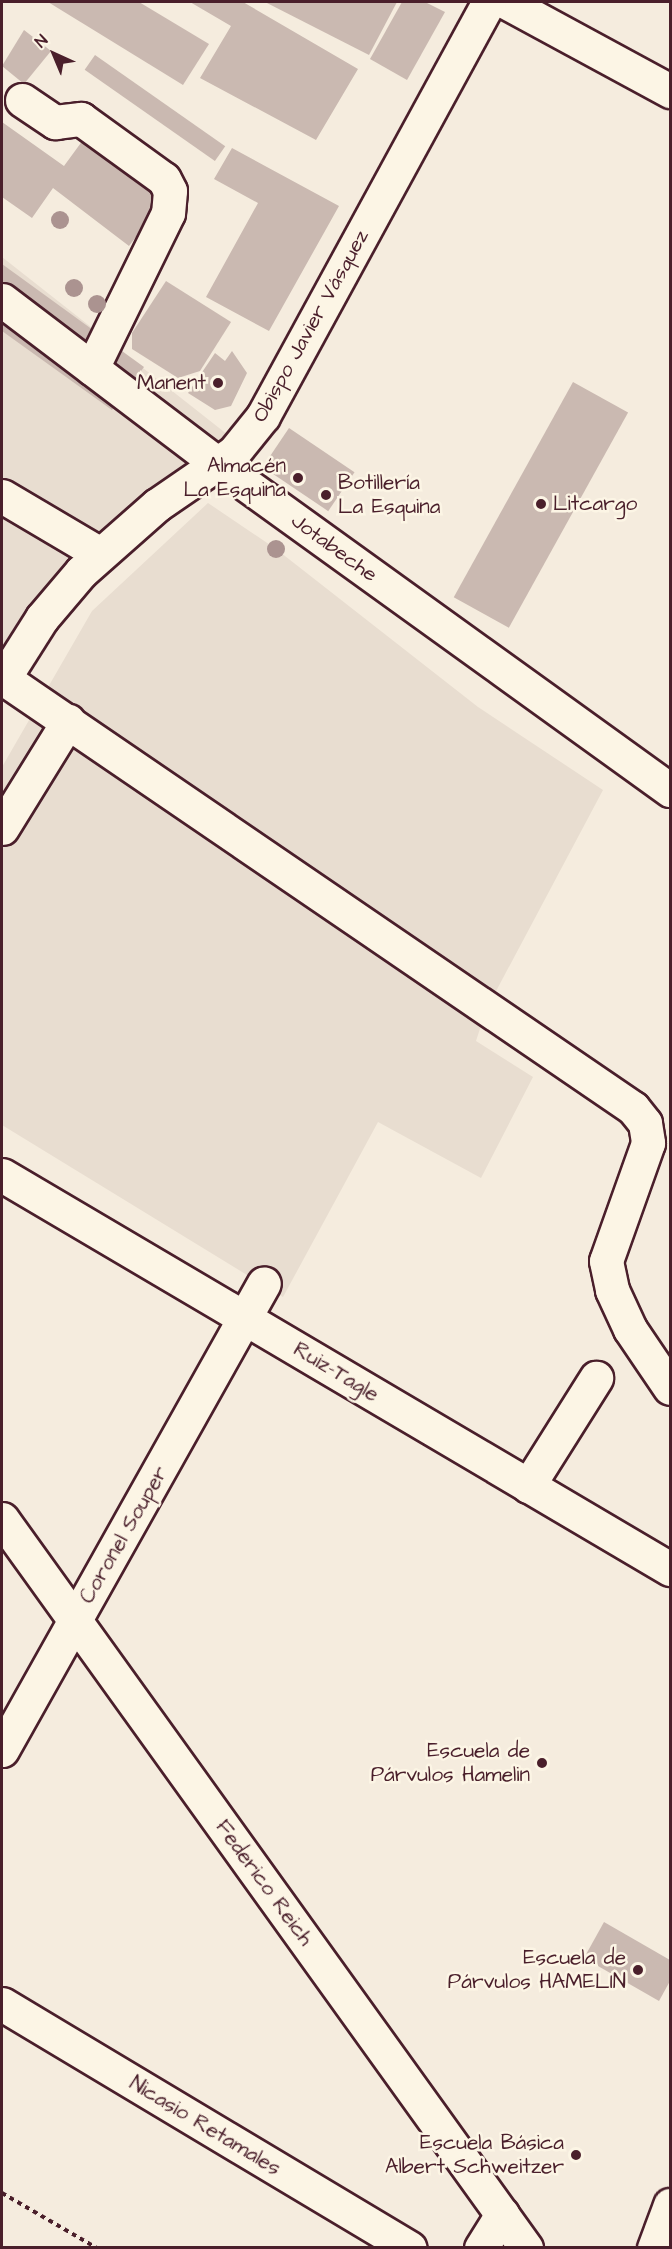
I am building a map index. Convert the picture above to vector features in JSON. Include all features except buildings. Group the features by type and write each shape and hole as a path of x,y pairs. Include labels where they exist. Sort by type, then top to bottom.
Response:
{"street":[{"name":"Obispo Javier Vásquez","path":"5,669 42,618 100,554 157,505 219,465 263,416 489,2"},
{"path":"506,2 670,91"},
{"path":"22,100 55,122 81,119 164,179 170,191 168,213 92,368"},
{"name":"Jotabeche","path":"2,300 219,465 670,790"},
{"path":"2,496 100,554"},
{"path":"5,669 68,721 437,977 633,1108 645,1123 648,1143 606,1261 612,1290 630,1329 670,1388"},
{"path":"2,828 68,721"},
{"name":"Ruiz-Tagle","path":"2,1175 670,1569"},
{"name":"Coronel Souper","path":"2,1750 246,1319 264,1283"},
{"path":"528,1486 596,1378"},
{"name":"Federico Reich","path":"2,1519 526,2247"},
{"name":"Nicasio Retamales","path":"2,2004 409,2247"},
{"path":"654,2247 670,2205"},
{"path":"481,2247 502,2214"}],"path":[{"path":"2,2193 97,2247"}],"shaded area":[{"path":"2,257 242,446 113,537 2,693"},
{"path":"208,503 276,549 478,707 603,790 486,1010 476,1041 533,1077 481,1178 378,1122 283,1297 2,1125 2,767 92,611"}],"place":[{"name":"Manent","path":"218,383"},
{"name":"Almacén La Esquina","path":"298,478"},
{"name":"Botillería La Esquina","path":"326,495"},
{"name":"Litcargo","path":"541,504"},
{"name":"Escuela de Párvulos Hamelin","path":"542,1763"},
{"name":"Escuela de Párvulos HAMELIN","path":"638,1970"},
{"name":"Escuela Básica Albert Schweitzer","path":"576,2155"}]}
